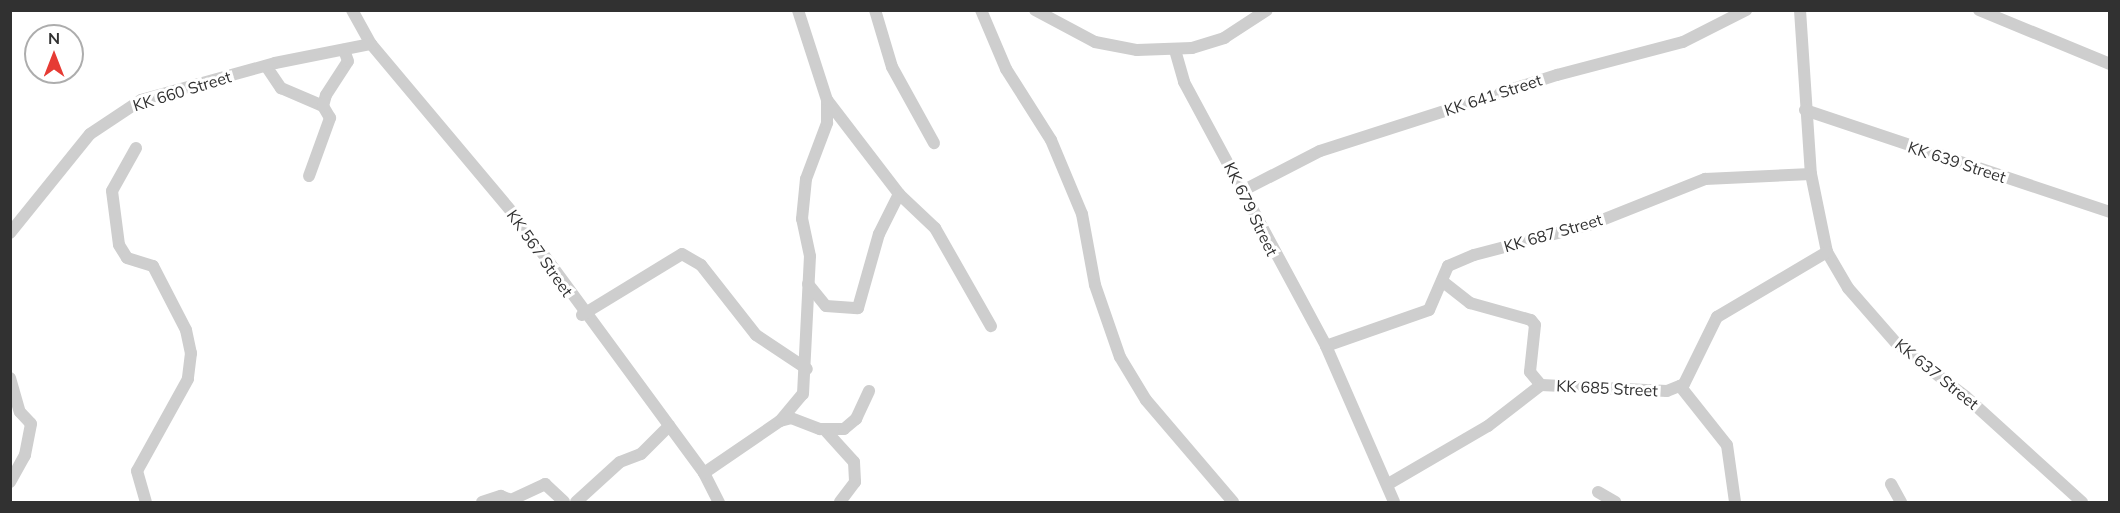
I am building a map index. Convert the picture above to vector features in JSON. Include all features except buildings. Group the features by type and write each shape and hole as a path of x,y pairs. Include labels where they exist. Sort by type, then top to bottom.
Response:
{"street":[{"name":"KK 567 Street","path":"352,10 371,44 513,213 582,315 704,473 719,502"},
{"path":"798,10 827,100 898,194 935,228 991,326"},
{"path":"875,10 892,66 934,143"},
{"path":"981,10 1006,69 1051,140 1082,214 1095,285 1120,357 1146,400 1233,502"},
{"path":"1035,10 1112,48 1175,50 1224,38 1267,10"},
{"name":"KK 641 Street","path":"1244,190 1320,151 1557,75 1683,42 1746,10"},
{"name":"KK 637 Street","path":"1800,10 1811,174 1827,252 1848,288 1898,344 1965,396 2082,502"},
{"path":"1979,10 2109,64"},
{"name":"KK 660 Street","path":"10,233 105,121 141,100 266,66 371,44"},
{"path":"323,106 348,61 344,50"},
{"name":"KK 679 Street","path":"1175,50 1184,82 1244,190 1281,271 1326,346 1390,483 1394,502"},
{"path":"266,66 281,88 323,106 330,118 309,176"},
{"path":"780,422 803,394 807,369 810,256 802,219 806,179 826,123 827,100"},
{"name":"KK 639 Street","path":"1805,110 2109,212"},
{"path":"136,148 112,191 119,245 127,258 153,266 191,353 188,379 137,471 146,502"},
{"name":"KK 687 Street","path":"1326,346 1429,310 1448,266 1474,255 1592,224 1705,179 1811,174"},
{"path":"808,284 826,306 858,308 879,234 898,194"},
{"name":"KK 685 Street","path":"1390,483 1488,426 1541,385 1667,391 1680,386 1695,369 1717,317 1827,252"},
{"path":"582,315 682,254 701,266 756,335 807,369"},
{"path":"1442,281 1470,303 1531,320 1530,372 1541,385"},
{"path":"10,378 20,412 31,424 25,455 10,482"},
{"path":"1680,386 1727,445 1735,502"},
{"path":"704,473 780,422 791,418 825,430 844,429 856,419 869,391"},
{"path":"576,502 620,462 641,454 669,426"},
{"path":"825,430 854,462 855,482 840,502"},
{"path":"482,502 501,496 511,500 545,484 564,502"},
{"path":"1891,484 1901,502"},
{"path":"1598,492 1615,502"}]}
